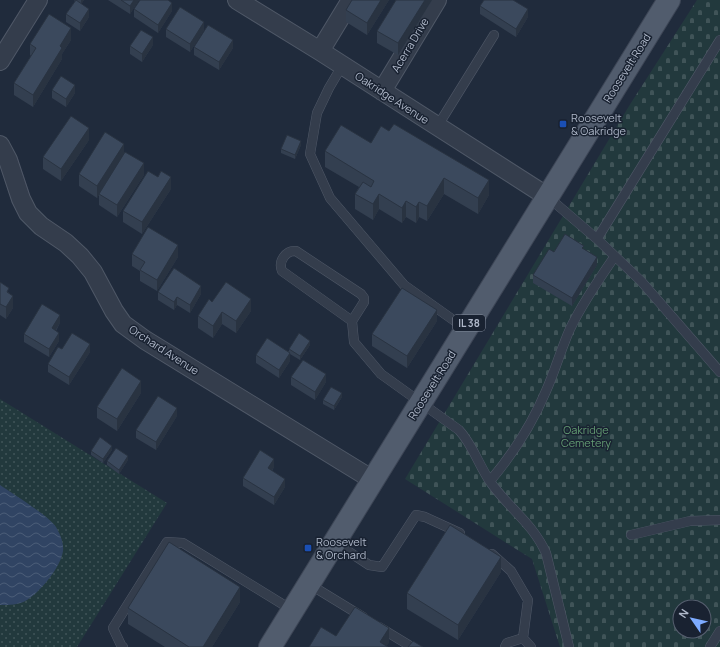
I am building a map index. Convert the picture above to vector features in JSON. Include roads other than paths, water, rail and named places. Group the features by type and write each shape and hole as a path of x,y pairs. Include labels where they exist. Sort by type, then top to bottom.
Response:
{"main road":[{"name":"Roosevelt Road","path":"270,647 669,0"}],"street":[{"path":"0,61 38,0"},
{"name":"Oakridge Avenue","path":"237,0 320,51 548,197"},
{"path":"320,51 351,0"},
{"name":"Acerra Drive","path":"382,91 437,0"},
{"name":"Orchard Avenue","path":"0,145 8,160 21,199 28,213 41,226 66,243 80,256 93,272 114,311 123,324 145,340 373,480"}],"lane":[{"path":"437,127 494,35"},
{"path":"597,239 720,40"},
{"path":"342,66 317,113 310,154 330,198 404,285 466,329"},
{"path":"548,197 597,239 641,281 720,372"},
{"path":"352,321 282,270 280,266 282,260 288,252 291,250 296,251 361,294 364,298 364,302 352,321 354,342 381,374 420,403 450,422 466,438 490,481 540,540 546,553 569,647"},
{"path":"490,481 506,462 533,418 546,391 570,328 615,256"},
{"path":"334,542 369,565 382,567 416,515 425,517 451,528 465,536"},
{"path":"631,535 690,521 720,520"},
{"path":"123,647 113,628 167,542 183,543 292,610"},
{"path":"484,548 491,552 511,571 528,600 523,638 531,647"},
{"path":"309,584 412,647"},
{"path":"710,647 720,631"},
{"path":"505,647 507,643 523,638"}],"water":[{"path":"0,485 39,511 52,522 59,533 63,545 63,551 58,564 44,585 27,600 10,605 0,605"}],"place":[{"name":"Roosevelt & Oakridge","path":"563,124"},
{"name":"Roosevelt & Orchard","path":"308,548"}],"park label":[{"name":"Oakridge Cemetery","path":"586,436"}]}
